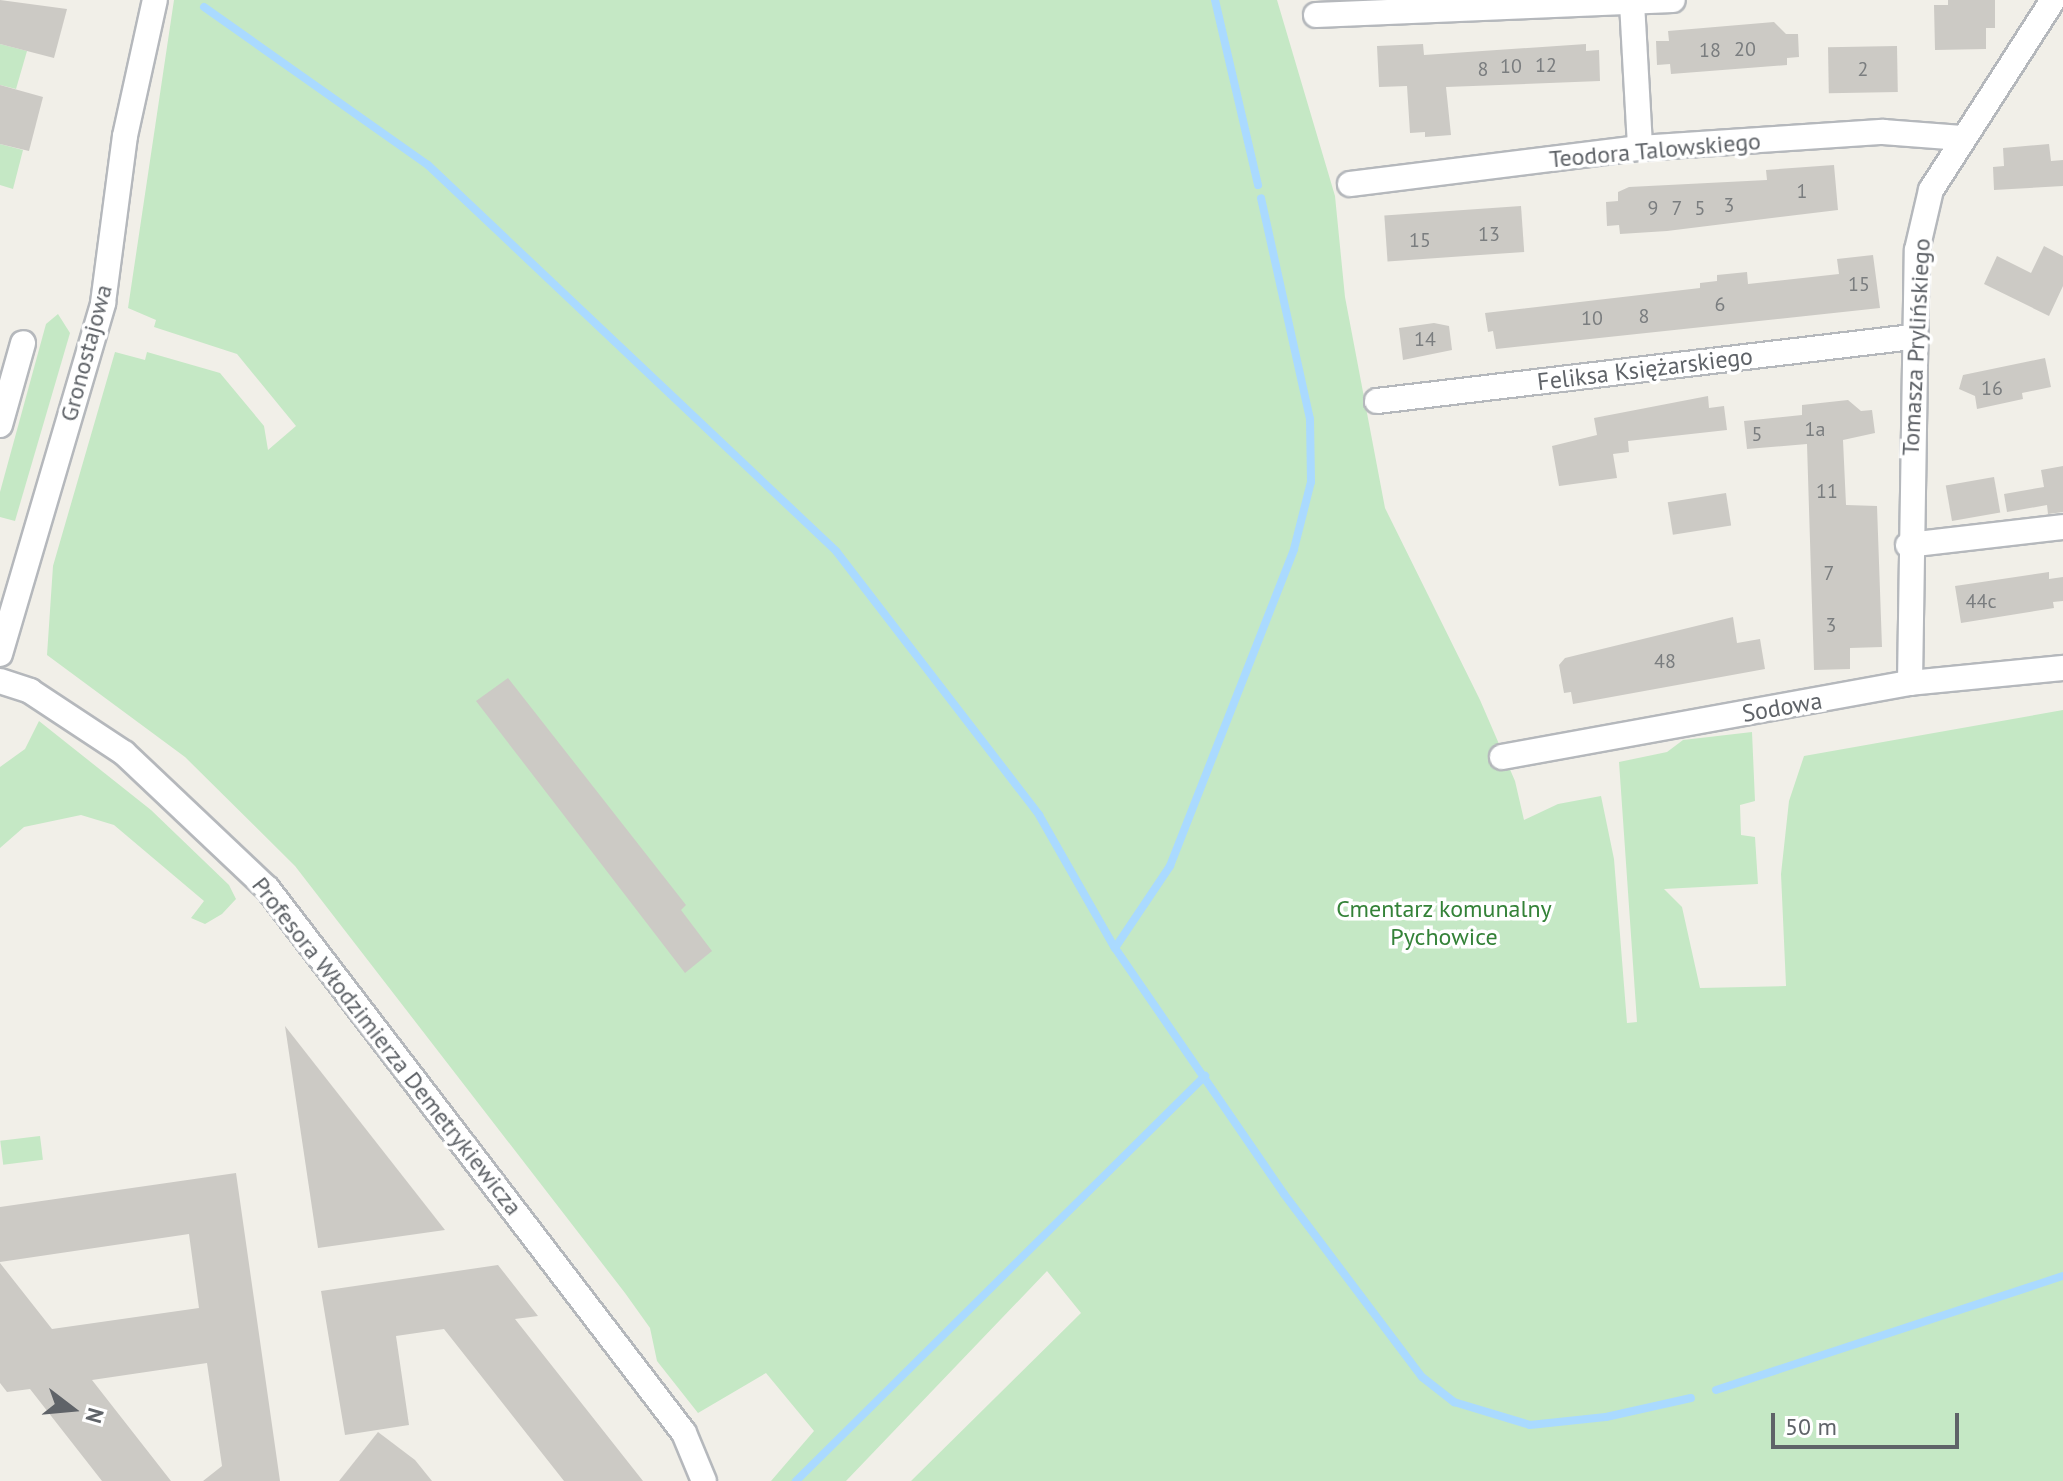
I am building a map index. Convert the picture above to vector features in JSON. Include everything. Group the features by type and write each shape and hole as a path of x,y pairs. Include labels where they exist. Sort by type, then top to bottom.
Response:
{"street":[{"name":"Gronostajowa","path":"0,654 103,303 125,136 155,0"},
{"path":"1316,15 1673,0"},
{"name":"Tomasza Prylińskiego","path":"1910,683 1908,545 1917,250 1931,190 2053,0"},
{"path":"1632,3 1640,148"},
{"name":"Teodora Talowskiego","path":"1350,184 1640,148 1883,132 1962,138"},
{"name":"Feliksa Księżarskiego","path":"1377,401 1912,337"},
{"path":"0,425 23,343"},
{"path":"1908,545 2063,527"},
{"name":"Sodowa","path":"1502,757 1910,683 2063,668"},
{"name":"Profesora Włodzimierza Demetrykiewicza","path":"0,681 30,691 124,753 257,876 684,1433 704,1481"}],"green space":[{"name":"Cmentarz komunalny Pychowice","path":"174,0 1277,0 1335,196 1345,297 1385,508 1480,700 1515,781 1524,820 1558,804 1601,796 1614,859 1627,1023 1637,1022 1619,762 1667,752 1683,740 1752,732 1755,801 1740,805 1741,835 1755,837 1758,884 1664,889 1682,907 1700,988 1786,986 1781,874 1789,801 1804,756 2063,710 2063,1481 911,1481 1081,1313 1047,1271 846,1481 771,1481 814,1431 766,1373 698,1413 657,1361 650,1328 625,1293 295,866 185,757 47,655 53,566 115,352 145,360 147,352 220,373 264,426 268,450 296,426 237,354 154,327 156,320 128,308"},
{"path":"0,44 27,51 16,89 0,85"},
{"path":"0,144 23,150 13,189 0,185"},
{"path":"58,314 70,333 15,521 0,517 0,492 46,324"},
{"path":"39,721 151,810 229,885 236,899 222,914 205,924 191,918 204,901 114,825 81,815 24,827 0,848 0,767 25,749"},
{"path":"40,1136 43,1160 3,1165 0,1141"}],"building":[{"path":"0,0 67,9 54,58 0,44"},
{"path":"1948,0 1995,0 1995,28 1986,28 1986,49 1935,50 1934,5 1948,5"},
{"path":"1774,22 1786,34 1798,34 1799,57 1787,58 1787,65 1671,74 1670,64 1657,65 1656,41 1669,41 1668,31"},
{"path":"1423,44 1424,55 1586,44 1586,51 1599,50 1600,81 1446,87 1451,135 1425,137 1425,132 1410,133 1407,86 1379,87 1377,46"},
{"path":"1897,46 1898,92 1829,93 1828,47"},
{"path":"0,85 43,97 29,151 0,144"},
{"path":"2049,144 2051,161 2063,160 2063,186 1994,190 1993,167 2004,166 2003,148"},
{"path":"1834,165 1838,210 1667,231 1620,234 1619,225 1607,226 1606,202 1618,201 1618,192 1629,187 1767,180 1766,170"},
{"path":"1521,206 1524,252 1388,261 1384,216"},
{"path":"2044,246 2063,256 2063,286 2049,316 1984,284 1997,256 2031,273"},
{"path":"1873,255 1880,308 1496,349 1493,331 1488,332 1485,313 1700,288 1700,283 1717,281 1717,275 1747,272 1748,284 1839,274 1837,259"},
{"path":"1434,323 1449,326 1452,350 1403,360 1399,328"},
{"path":"2045,358 2051,387 2022,393 2023,399 1977,409 1975,396 1959,389 1963,375"},
{"path":"1708,396 1709,408 1724,406 1727,430 1628,441 1629,452 1613,454 1617,478 1559,486 1552,446 1597,435 1594,418"},
{"path":"1848,400 1861,411 1872,410 1875,433 1843,440 1846,505 1877,506 1882,647 1850,648 1850,669 1814,670 1807,444 1747,449 1744,421 1802,415 1802,405"},
{"path":"2063,466 2063,512 2048,514 2047,505 2007,512 2004,494 2044,487 2041,470"},
{"path":"1994,477 2000,512 1952,521 1946,486"},
{"path":"1726,493 1731,526 1673,535 1668,502"},
{"path":"2049,572 2049,579 2063,577 2063,601 2053,602 2054,608 1961,623 1955,586"},
{"path":"1733,617 1737,643 1760,639 1765,669 1573,704 1571,692 1564,693 1559,665 1565,658"},
{"path":"508,678 686,905 681,910 712,951 685,973 476,701"},
{"path":"285,1026 445,1230 318,1248"},
{"path":"236,1173 280,1481 203,1481 222,1466 207,1363 92,1380 171,1481 102,1481 30,1389 7,1392 0,1383 0,1263 52,1329 199,1308 189,1234 0,1262 0,1207"},
{"path":"498,1265 538,1316 515,1319 643,1481 564,1481 444,1329 396,1336 409,1425 345,1435 321,1291"},
{"path":"378,1432 415,1460 432,1481 339,1481"}],"waterway":[{"path":"1215,0 1258,185"},
{"path":"204,7 428,165 836,551 1039,815 1115,948 1284,1194 1422,1377 1454,1402 1530,1425 1606,1417 1691,1398"},
{"path":"1115,948 1170,866 1294,549 1311,482 1310,419 1261,198"},
{"path":"796,1481 1205,1076"},
{"path":"1716,1390 2063,1276"}]}
